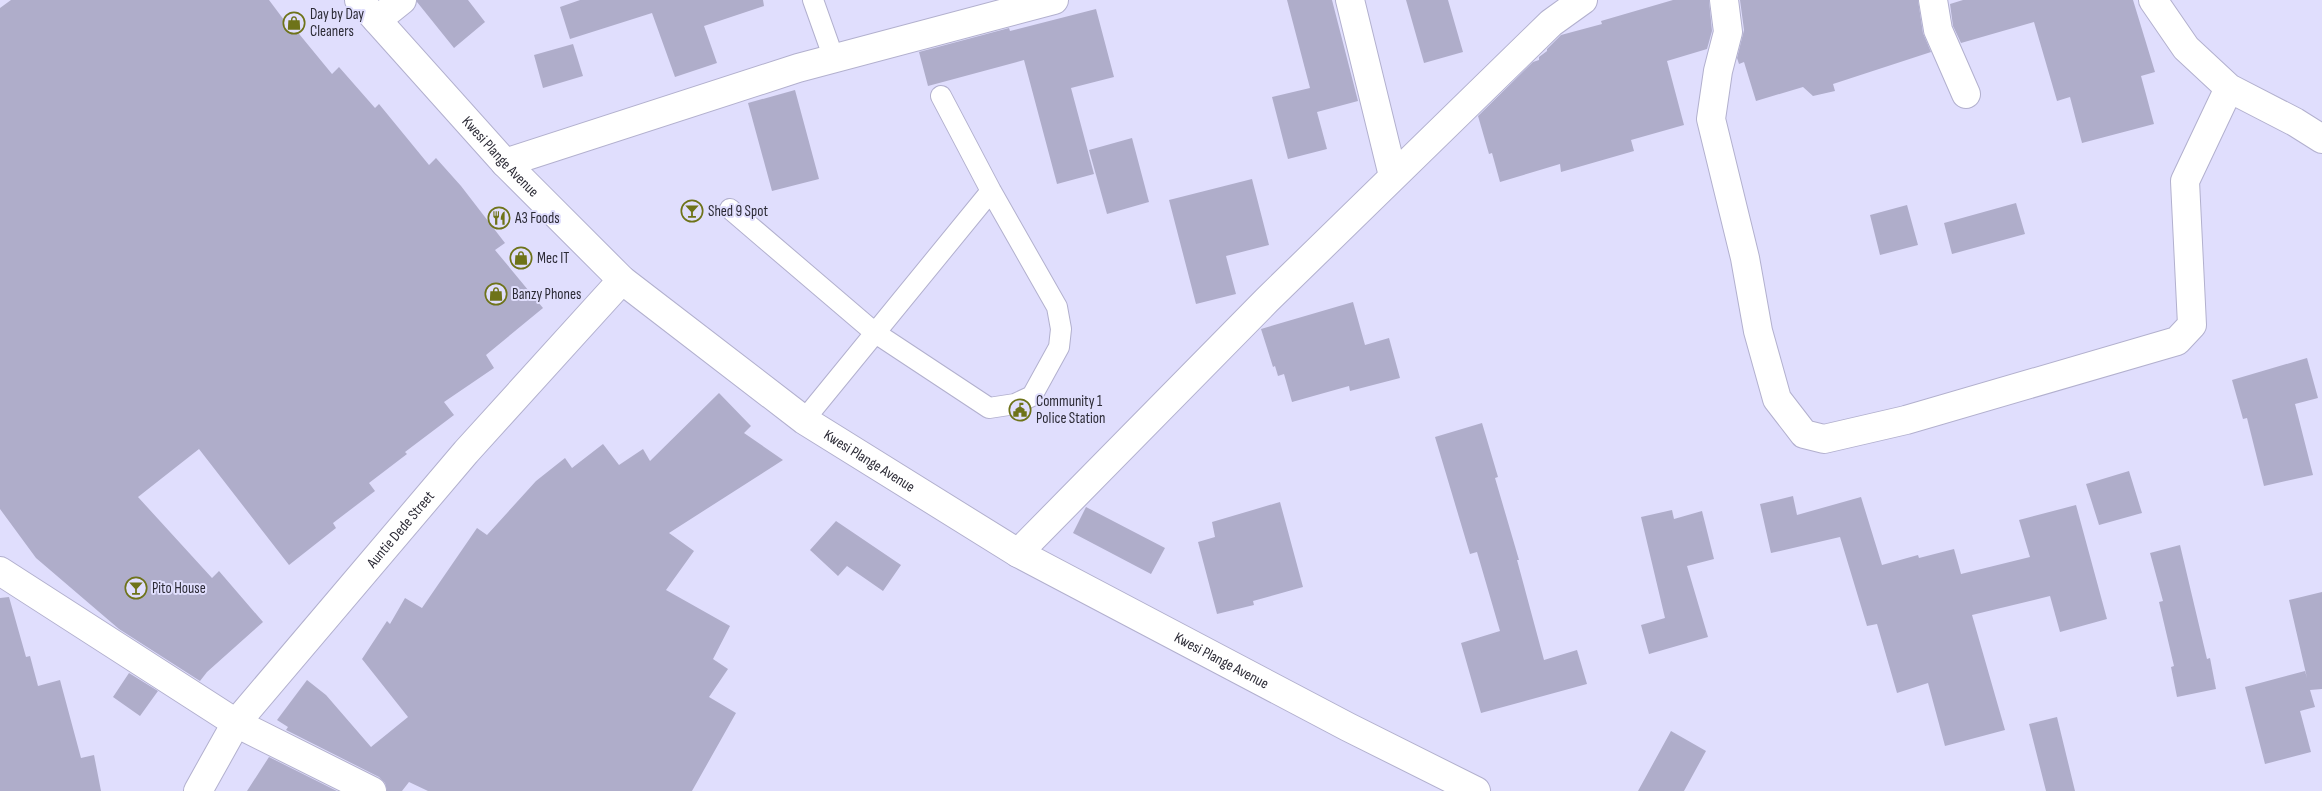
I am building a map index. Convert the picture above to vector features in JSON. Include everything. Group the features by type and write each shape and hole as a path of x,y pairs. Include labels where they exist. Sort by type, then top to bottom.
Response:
{"street":[{"name":"Kwesi Plange Avenue","path":"359,0 505,163 622,280 804,420 1018,553 1339,723 1476,791"},
{"path":"377,20 402,0"},
{"path":"505,163 834,59 1054,0"},
{"path":"1350,0 1393,176"},
{"path":"1018,553 1267,300 1393,176 1551,23 1583,0"},
{"path":"1724,0 1728,32 1718,71 1712,119 1745,258 1758,331 1777,399 1804,434 1824,439 1906,420 2177,342 2192,325 2185,181 2229,88"},
{"path":"1933,0 1938,30 1966,94"},
{"path":"2153,0 2186,48 2229,88 2295,122 2322,139"},
{"name":"Auntie Dede Street","path":"198,791 236,723 466,452 622,280"},
{"path":"0,571 236,723 372,791"}],"lane":[{"path":"813,0 834,59"},
{"path":"730,209 874,332 989,408 1014,404 1032,396 1059,347 1061,329 1056,307 991,191 941,96"},
{"path":"804,420 991,191"}],"building":[{"path":"11,0 269,0 284,20 286,18 332,74 339,67 375,108 379,104 429,165 436,158 461,186 505,243 495,250 543,308 486,355 494,368 444,402 454,415 405,452 407,454 369,483 375,491 333,523 336,528 289,565 199,449 138,497 212,578 219,571 263,622 207,672 200,681 119,629 36,558 0,509 0,8"},
{"path":"417,0 468,0 485,22 454,48"},
{"path":"580,0 763,0 764,6 704,26 717,63 675,77 652,13 570,39 560,7"},
{"path":"1287,0 1332,0 1358,101 1317,112 1327,149 1288,159 1272,97 1310,88"},
{"path":"1406,0 1448,0 1463,52 1424,63"},
{"path":"1673,0 1709,0 1712,31 1707,49 1667,61 1684,125 1631,140 1634,151 1561,172 1560,164 1500,182 1492,153 1489,154 1478,116 1533,62 1539,60 1539,57 1561,35 1602,24 1601,21"},
{"path":"1740,0 1918,0 1923,33 1931,52 1833,84 1835,91 1813,96 1803,87 1756,101 1744,62 1739,64 1737,58 1744,30"},
{"path":"1963,0 2133,0 2155,72 2141,76 2154,124 2082,143 2070,97 2057,101 2034,22 1961,43 1953,26 1950,4"},
{"path":"1096,9 1114,77 1071,88 1094,174 1057,184 1024,60 928,86 919,52 1009,28 1010,31"},
{"path":"573,44 583,76 543,88 534,55"},
{"path":"795,90 819,179 772,191 748,103"},
{"path":"1132,138 1149,202 1107,214 1089,150"},
{"path":"1252,179 1269,245 1226,256 1236,294 1196,304 1169,200"},
{"path":"2016,203 2025,234 1952,254 1944,223"},
{"path":"1907,205 1918,245 1880,255 1870,215"},
{"path":"1353,302 1365,345 1389,338 1400,378 1350,391 1349,386 1292,402 1284,374 1278,376 1275,366 1273,367 1261,329"},
{"path":"2307,358 2318,398 2295,404 2313,475 2264,486 2247,418 2243,419 2232,380"},
{"path":"719,393 751,426 744,433 783,460 669,533 694,551 666,590 730,626 713,659 728,669 709,697 736,713 692,791 428,791 409,782 402,791 387,791 385,783 379,777 286,730 288,727 277,720 307,680 326,695 371,747 408,717 362,659 387,621 390,624 405,598 422,608 477,528 487,535 536,481 565,458 572,468 603,444 619,465 643,449 650,461"},
{"path":"1482,423 1498,477 1495,478 1519,560 1517,560 1544,660 1577,650 1587,684 1481,713 1461,643 1500,631 1477,552 1470,554 1435,437"},
{"path":"2129,471 2142,513 2099,525 2086,484"},
{"path":"1793,496 1797,515 1861,497 1882,565 1918,555 1919,558 1954,549 1961,574 2030,557 2019,520 2076,505 2107,619 2060,632 2050,596 1972,615 2005,730 1945,746 1928,683 1897,693 1877,624 1867,626 1840,537 1771,553 1760,504"},
{"path":"1280,502 1303,587 1253,601 1254,605 1217,614 1198,542 1215,537 1212,522"},
{"path":"1086,507 1165,548 1151,574 1073,533"},
{"path":"1672,510 1674,519 1702,511 1714,559 1687,566 1708,637 1649,654 1641,625 1665,618 1641,517"},
{"path":"836,521 901,565 883,591 847,566 838,576 810,550"},
{"path":"2180,545 2207,659 2210,658 2216,689 2177,697 2171,667 2174,666 2159,602 2163,601 2150,553"},
{"path":"2322,592 2322,689 2310,690 2315,707 2300,711 2311,752 2265,764 2245,687 2305,671 2307,678 2289,600"},
{"path":"9,597 26,657 30,656 38,686 60,680 81,758 94,755 101,791 0,791 0,598"},
{"path":"129,673 158,691 140,716 113,697"},
{"path":"2057,717 2075,791 2046,791 2029,724"},
{"path":"1671,731 1706,751 1684,791 1638,791"},
{"path":"269,757 337,791 247,791"}],"place":[{"name":"Day by Day Cleaners","path":"294,23"},
{"name":"Shed 9 Spot","path":"692,211"},
{"name":"A3 Foods","path":"499,218"},
{"name":"Mec IT","path":"521,258"},
{"name":"Banzy Phones","path":"496,294"},
{"name":"Community 1 Police Station","path":"1020,410"},
{"name":"Pito House","path":"136,588"}]}
